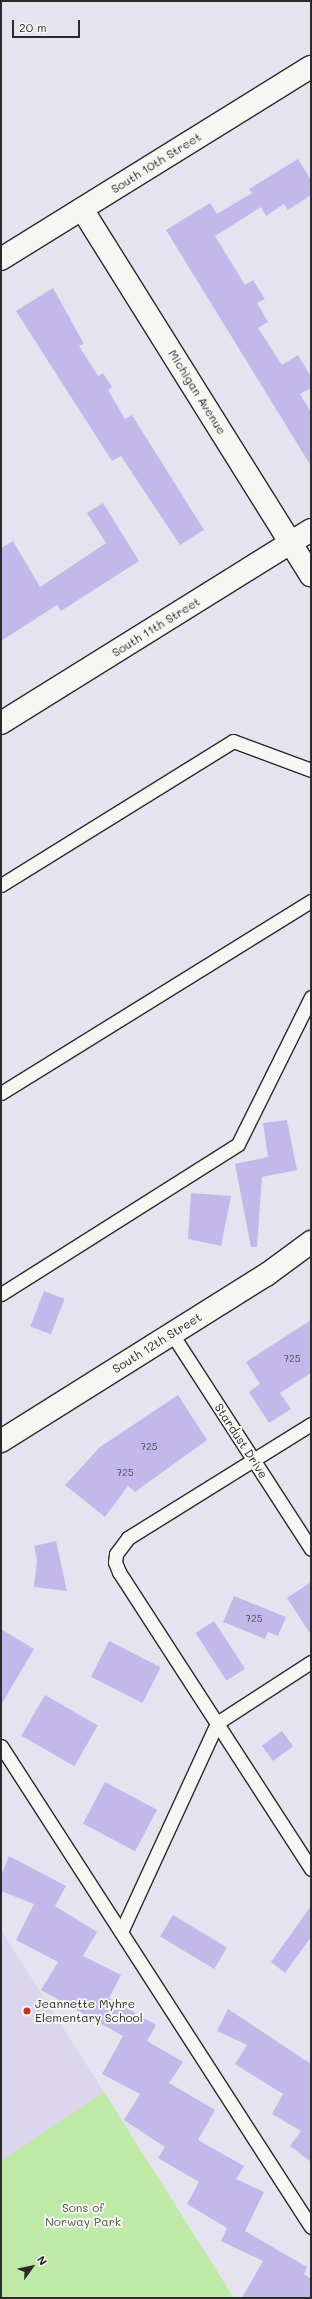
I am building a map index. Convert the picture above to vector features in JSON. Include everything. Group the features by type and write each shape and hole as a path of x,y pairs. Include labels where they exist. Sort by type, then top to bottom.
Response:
{"street":[{"name":"South 10th Street","path":"1,259 311,67"},
{"name":"Michigan Avenue","path":"82,209 311,575"},
{"name":"South 11th Street","path":"1,723 311,530"},
{"name":"South 12th Street","path":"1,1441 266,1275 311,1242"}],"lane":[{"path":"1,885 233,741 311,770"},
{"path":"1,1093 311,900"},
{"path":"1,1294 238,1144 311,997"},
{"name":"Stardust Drive","path":"172,1334 311,1549"},
{"path":"311,1424 128,1538 116,1554 119,1572 311,1868"},
{"path":"121,1932 218,1723 311,1662"},
{"path":"1,1746 311,2227"}],"shaded area":[{"name":"Jeannette Myhre Elementary School","path":"1,1930 104,2092 1,2161"}],"green space":[{"name":"Sons of Norway Park","path":"104,2092 234,2298 1,2298 1,2161"}],"building":[{"path":"298,159 311,180 311,195 288,210 284,204 266,216 261,207 215,236 245,285 253,280 265,299 257,303 268,322 258,328 282,365 298,355 311,377 311,388 300,394 311,412 311,466 166,230 210,203 217,214 252,193 249,189"},
{"path":"53,288 84,344 79,346 98,376 103,373 112,387 108,390 125,419 132,415 204,530 180,545 121,456 112,461 16,311"},
{"path":"103,503 139,561 61,611 57,605 1,641 1,548 13,541 40,587 106,543 87,513"},
{"path":"287,1120 297,1170 262,1177 257,1247 251,1247 235,1164 268,1157 263,1123"},
{"path":"191,1193 231,1196 221,1246 188,1239"},
{"path":"44,1291 65,1299 51,1334 30,1326"},
{"path":"311,1320 311,1373 280,1393 291,1409 269,1423 249,1392 260,1384 246,1362"},
{"path":"178,1395 207,1440 135,1492 128,1486 105,1517 65,1485 100,1447"},
{"path":"56,1541 67,1591 34,1587 37,1560 34,1546"},
{"path":"311,1582 311,1635 287,1598"},
{"path":"234,1596 286,1617 278,1636 268,1632 265,1639 223,1622"},
{"path":"214,1621 245,1669 227,1681 196,1633"},
{"path":"1,1629 34,1649 1,1705"},
{"path":"109,1641 161,1667 143,1703 91,1677"},
{"path":"45,1695 98,1726 74,1766 22,1736"},
{"path":"282,1731 293,1746 273,1761 262,1746"},
{"path":"105,1782 157,1810 135,1851 83,1823"},
{"path":"9,1856 66,1886 55,1906 97,1932 83,1956 121,1975 109,1998 156,2025 147,2041 183,2062 169,2083 215,2110 198,2140 244,2166 236,2179 264,2192 245,2231 307,2267 304,2274 311,2279 311,2298 242,2298 263,2261 221,2241 227,2228 187,2204 199,2182 158,2158 165,2147 124,2120 140,2094 102,2074 123,2036 41,1990 58,1962 16,1940 34,1904 1,1891 1,1876"},
{"path":"311,1906 311,1937 285,1973 271,1962"},
{"path":"173,1915 227,1947 214,1969 160,1936"},
{"path":"228,2009 311,2064 311,2162 290,2146 301,2131 272,2114 283,2094 235,2064 247,2045 217,2031"}],"place":[{"name":"Jeannette Myhre Elementary School","path":"27,2011"}]}
